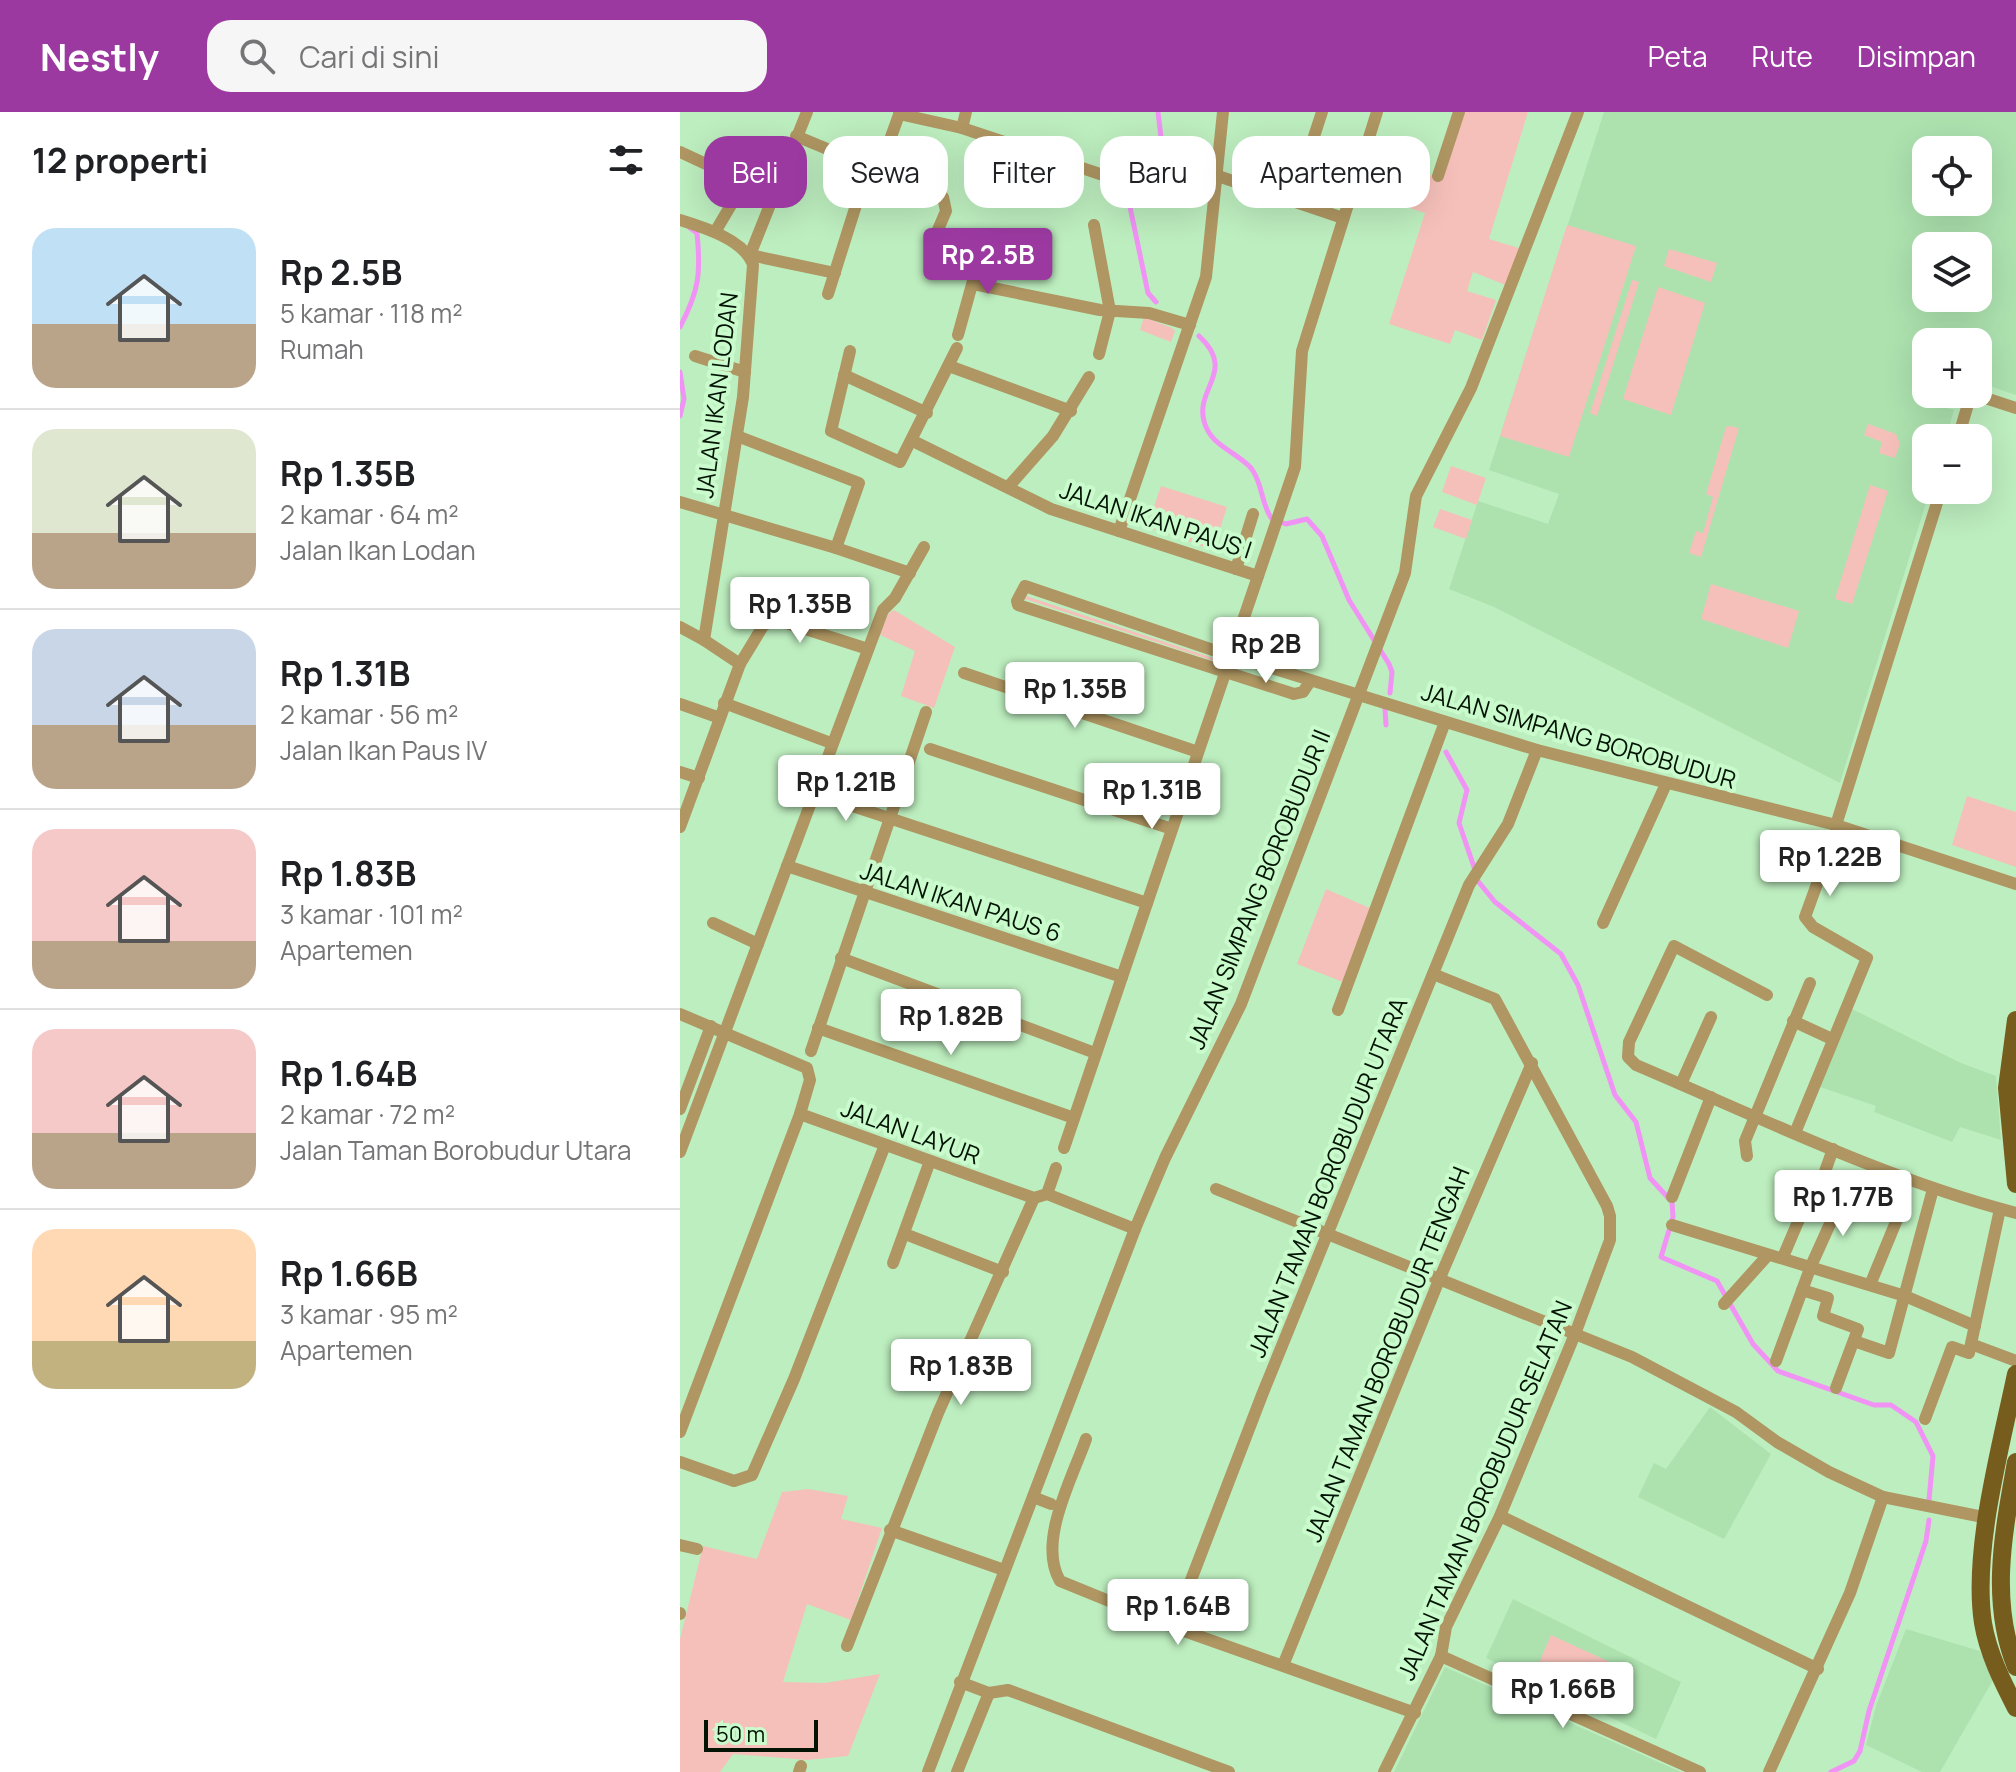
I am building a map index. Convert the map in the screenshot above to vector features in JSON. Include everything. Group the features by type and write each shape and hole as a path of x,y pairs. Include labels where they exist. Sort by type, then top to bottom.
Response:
{"main road":[{"path":"2016,1022 2007,1097 2016,1184"},
{"path":"2016,1374 1988,1518 1981,1587 1983,1621 1996,1668 2016,1708"},
{"path":"2016,1462 2000,1587 2002,1622 2016,1667"}],"street":[{"path":"796,136 807,112"},
{"path":"962,128 966,112"},
{"path":"1216,166 1223,112"},
{"path":"1314,136 1322,112"},
{"path":"1064,1148 1278,520 1298,451 1299,364 1377,112"},
{"path":"1438,176 1459,112"},
{"name":"JALAN SIMPANG BOROBUDUR II","path":"928,1772 1135,1229 1165,1158 1241,1004 1405,573 1416,496 1471,388 1578,112"},
{"path":"892,136 900,113 962,128 1100,173"},
{"path":"680,152 704,163"},
{"path":"715,232 729,208"},
{"path":"750,255 771,208"},
{"path":"828,294 855,208"},
{"path":"937,232 946,208"},
{"path":"1119,531 1206,277 1212,208"},
{"path":"1314,208 1343,218"},
{"path":"680,220 715,232 750,255 835,273"},
{"path":"1094,225 1110,311 1099,354"},
{"path":"850,351 832,433 900,462 949,366 982,248"},
{"name":"JALAN IKAN LODAN","path":"704,640 745,372 753,281 750,255"},
{"path":"973,284 1110,311 1149,313 1190,325"},
{"path":"695,356 745,372"},
{"path":"949,366 1071,411"},
{"path":"844,375 927,413"},
{"path":"1009,486 1071,411 1089,377"},
{"path":"1992,400 2016,408"},
{"path":"737,436 859,483 836,548"},
{"name":"JALAN IKAN PAUS I","path":"913,441 1041,504 1258,576"},
{"path":"680,502 910,573"},
{"path":"1795,1133 1866,964 1864,953 1813,927 1805,917 1837,826 1937,504"},
{"path":"1236,569 1253,514"},
{"path":"680,1152 883,610 910,573 924,547"},
{"name":"JALAN SIMPANG BOROBUDUR","path":"1311,680 1298,694 1018,605 1021,588 1025,586 1231,655 1537,750 1837,826 2016,884"},
{"path":"680,827 740,664 763,626 774,619 868,649"},
{"path":"680,627 740,664"},
{"path":"964,673 1198,752"},
{"path":"724,703 831,743"},
{"path":"680,704 720,718"},
{"path":"811,1051 926,712"},
{"path":"1338,1010 1445,722"},
{"path":"930,749 1172,829"},
{"name":"JALAN TAMAN BOROBUDUR UTARA","path":"1173,1627 1262,1395 1330,1234 1469,885 1508,824 1537,750"},
{"path":"680,772 699,778"},
{"path":"1603,923 1666,784"},
{"path":"813,793 1147,903"},
{"name":"JALAN IKAN PAUS 6","path":"787,866 1122,977"},
{"path":"713,923 758,944"},
{"path":"1767,995 1674,946 1629,1042 1628,1057 1636,1065 1833,1149 1933,1189 2016,1213"},
{"path":"841,958 1095,1053"},
{"name":"JALAN TAMAN BOROBUDUR SELATAN","path":"1384,1772 1441,1656 1446,1627 1500,1516 1610,1240 1610,1216 1532,1063 1495,999 1433,974"},
{"path":"1747,1156 1745,1141 1810,983"},
{"path":"680,1014 807,1068 810,1080 680,1432"},
{"path":"1681,1084 1711,1017"},
{"path":"1793,1021 1832,1039"},
{"path":"680,1109 711,1026"},
{"path":"818,1028 1074,1118"},
{"name":"JALAN TAMAN BOROBUDUR TENGAH","path":"1284,1663 1439,1280 1532,1063"},
{"path":"1672,1197 1711,1097"},
{"name":"JALAN LAYUR","path":"800,1114 1135,1229"},
{"path":"680,1462 734,1481 752,1475 794,1379 885,1145"},
{"path":"1783,1257 1803,1210 1811,1211 1833,1149"},
{"path":"893,1263 930,1161"},
{"path":"847,1646 890,1530 1003,1272 1056,1168"},
{"path":"1216,1189 1575,1334 1692,1386 1829,1472 1883,1497 1988,1518"},
{"path":"1854,1341 1889,1353 1933,1189"},
{"path":"1776,1361 1811,1266 1843,1195"},
{"path":"1925,1419 1952,1347 1969,1353 2000,1209"},
{"path":"1870,1285 1898,1217"},
{"path":"1672,1225 1905,1296 1975,1326"},
{"path":"905,1234 1003,1272"},
{"path":"1728,1300 1768,1255"},
{"path":"1802,1290 1828,1298 1823,1316 1858,1329 1836,1388"},
{"path":"1971,1344 2016,1361"},
{"path":"1086,1439 1050,1542 1052,1568 1068,1587 1415,1713"},
{"path":"1033,1497 1051,1504"},
{"path":"1769,1772 1850,1593 1883,1497"},
{"path":"1500,1516 1818,1669"},
{"path":"890,1530 1004,1570"},
{"path":"680,1545 697,1549"},
{"path":"1441,1656 1700,1772"},
{"path":"960,1682 989,1693 1008,1690 1229,1772"},
{"path":"957,1772 989,1693"}],"shaded area":[{"path":"1461,112 1528,112 1489,239 1522,249 1508,286 1473,272 1467,291 1496,300 1482,340 1455,330 1450,344 1389,324 1425,213 1410,208 1430,208 1430,175 1440,178"},
{"path":"1604,112 2016,112 2016,395 1992,387 1992,328 1912,328 1912,408 1954,410 1950,424 1912,424 1912,504 1926,504 1840,783 1494,607 1449,589 1478,501 1548,524 1559,494 1489,470"},
{"path":"1567,225 1636,246 1569,457 1500,436"},
{"path":"1669,249 1717,263 1711,282 1664,266"},
{"path":"1632,280 1639,282 1597,416 1590,413"},
{"path":"1658,287 1705,303 1671,415 1623,399"},
{"path":"1144,317 1172,328 1175,331 1171,342 1140,330"},
{"path":"1868,424 1896,434 1900,444 1895,458 1879,453 1882,442 1864,435"},
{"path":"1726,427 1739,428 1701,557 1689,553 1696,531 1703,533 1713,497 1706,494"},
{"path":"1451,466 1486,478 1477,505 1442,492"},
{"path":"1870,485 1888,491 1852,604 1835,599"},
{"path":"1161,486 1227,507 1213,550 1147,527"},
{"path":"1440,509 1472,520 1466,539 1433,527"},
{"path":"1711,584 1799,611 1788,648 1701,619"},
{"path":"1026,596 1216,659 1217,662 1025,599"},
{"path":"894,610 955,647 934,708 901,696 915,651 880,635 888,614"},
{"path":"1967,796 2016,812 2016,867 1952,845"},
{"path":"1326,889 1372,909 1343,982 1297,964"},
{"path":"1848,1007 1961,1063 1996,1076 2001,1140 1960,1127 1952,1142 1874,1112 1876,1106 1817,1086"},
{"path":"1710,1407 1771,1454 1724,1539 1638,1497 1654,1463 1666,1469"},
{"path":"808,1489 848,1496 841,1519 882,1528 851,1620 807,1604 783,1682 825,1683 880,1674 848,1756 807,1760 733,1754 720,1772 680,1772 680,1639 703,1546 757,1559 782,1492"},
{"path":"1513,1599 1681,1682 1656,1739 1486,1658"},
{"path":"1906,1629 1980,1651 1993,1680 1940,1772 1922,1772 1866,1745 1876,1706"},
{"path":"1551,1635 1614,1664 1599,1699 1536,1670"},
{"path":"1445,1667 1681,1772 1394,1772"}],"waterway":[{"path":"1156,302 1148,293 1125,183 1126,171 1162,146 1158,112"},
{"path":"680,327 695,292 698,271 697,233 690,228"},
{"path":"1199,336 1215,359 1215,370 1203,409 1207,430 1251,468 1272,519 1286,524 1307,519 1322,536 1349,600 1389,664 1392,672 1390,693"},
{"path":"680,372 684,399 680,416"},
{"path":"1385,709 1386,725"},
{"path":"1446,752 1467,790 1459,823 1475,870"},
{"path":"1477,880 1495,902 1561,954 1578,985 1615,1095 1636,1122 1650,1178 1672,1202 1673,1217 1661,1257 1717,1281 1753,1344 1778,1371 1874,1405 1891,1405 1916,1422 1933,1456 1929,1500"},
{"path":"1831,1772 1854,1761 1860,1751 1869,1711 1926,1541 1929,1520"}]}
